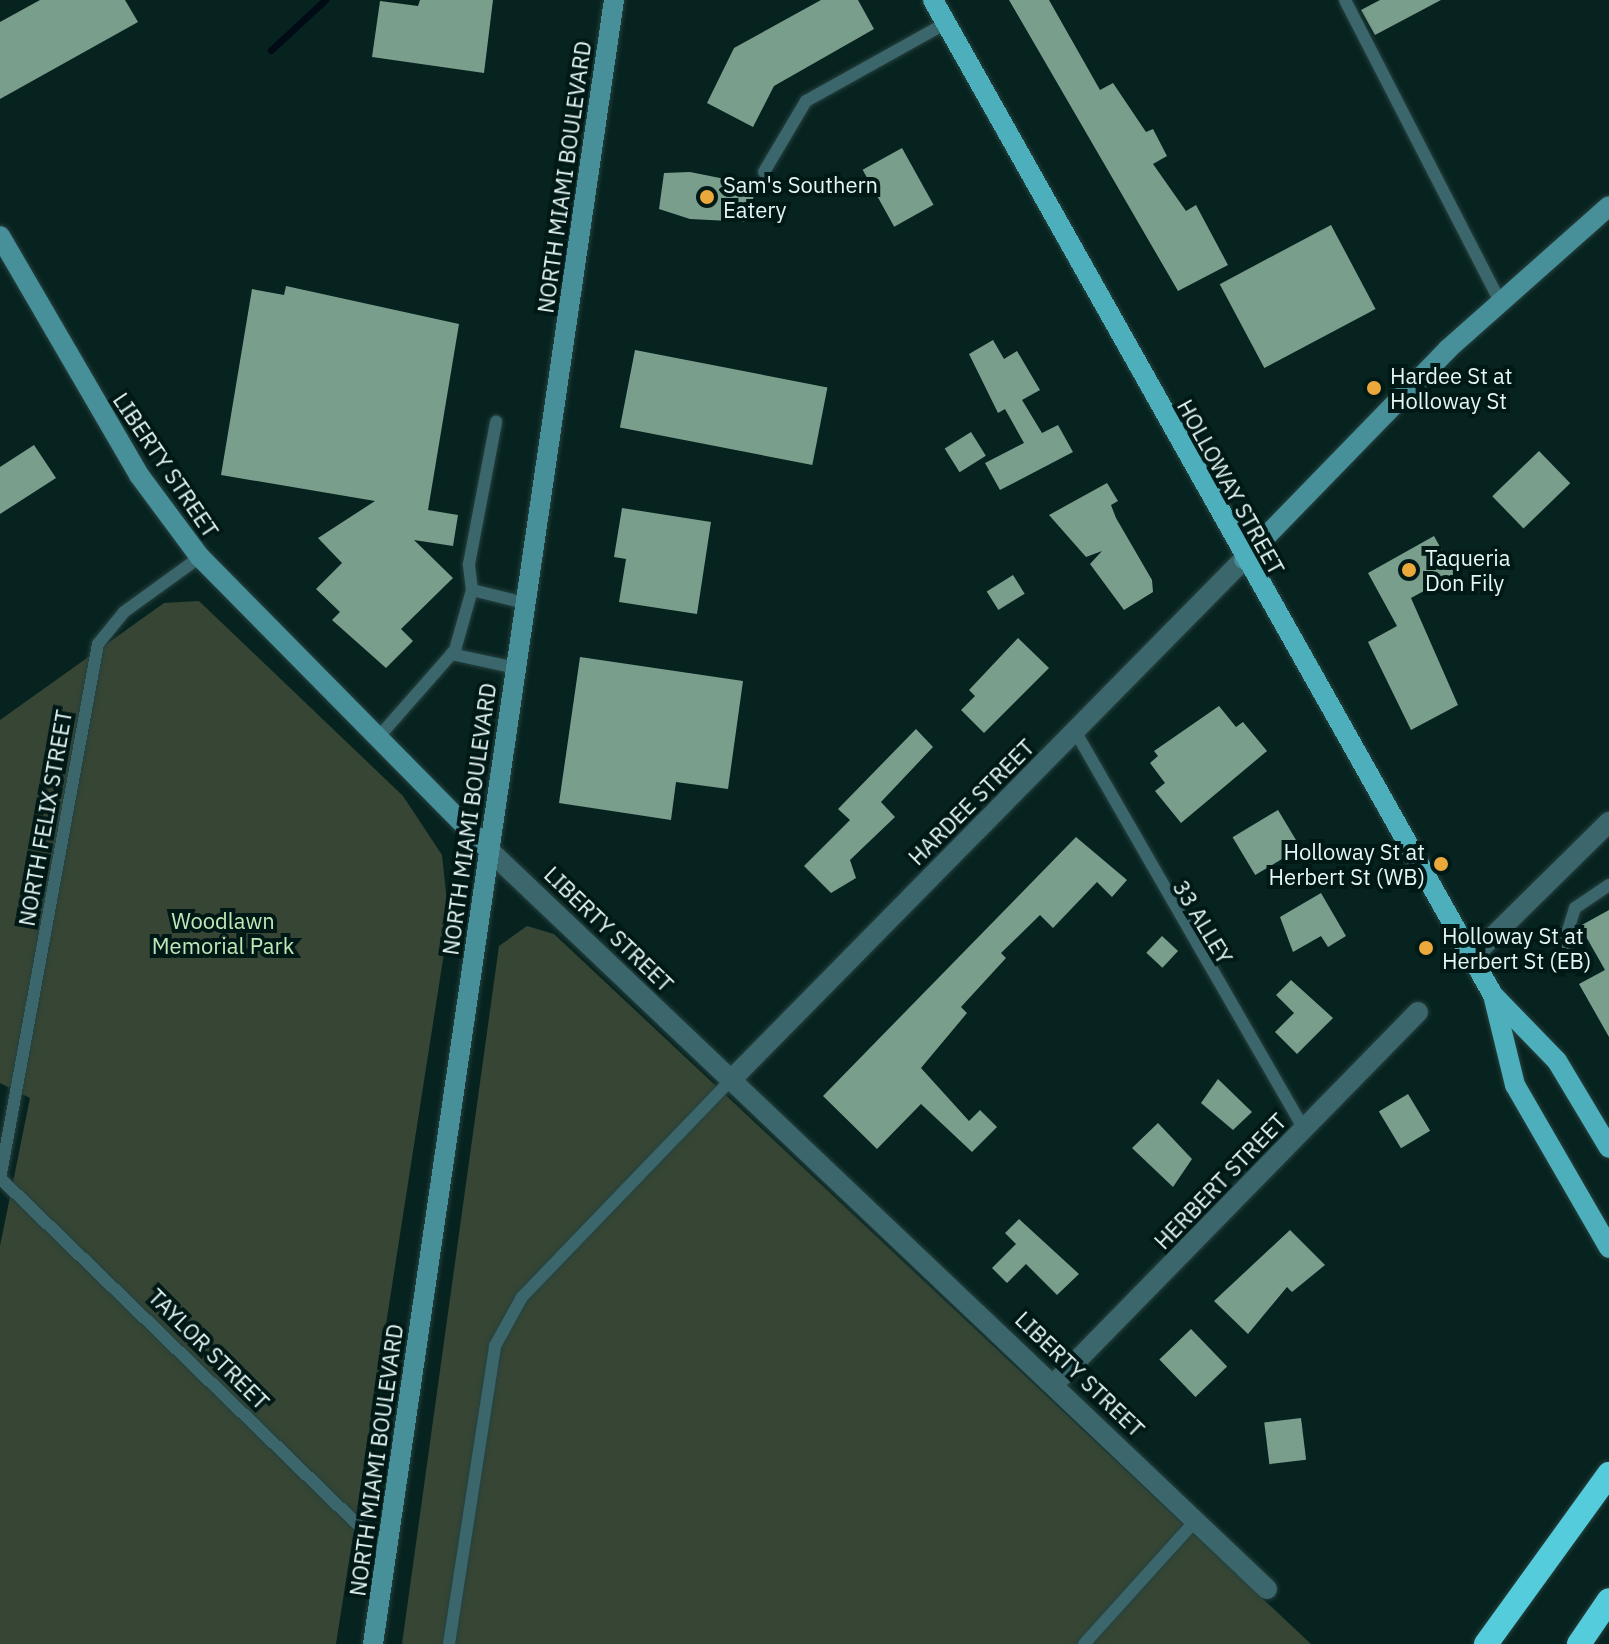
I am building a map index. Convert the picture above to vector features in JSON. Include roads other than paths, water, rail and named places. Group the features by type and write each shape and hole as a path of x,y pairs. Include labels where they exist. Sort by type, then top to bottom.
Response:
{"highway":[{"path":"1486,1644 1609,1474"},
{"path":"1579,1644 1609,1600"}],"main road":[{"name":"HOLLOWAY STREET","path":"933,0 1244,559 1471,958 1493,995 1557,1061 1609,1148"},
{"name":"HOLLOWAY STREET","path":"1493,995 1515,1085 1609,1248"}],"street":[{"name":"NORTH MIAMI BOULEVARD","path":"373,1644 614,0"},
{"path":"1244,559 1499,300 1609,206"},
{"name":"LIBERTY STREET","path":"0,236 139,475 200,557 376,740 489,850 1055,1383 1267,1589"},
{"name":"HARDEE STREET","path":"732,1079 1244,559"},
{"path":"1471,958 1609,822"},
{"name":"HERBERT STREET","path":"1055,1383 1418,1012"}],"lane":[{"path":"1345,0 1499,300"},
{"path":"764,172 806,101 946,23"},
{"path":"376,740 451,654 472,590 469,564 496,422"},
{"name":"NORTH FELIX STREET","path":"0,1179 98,644 124,612 200,557"},
{"path":"472,590 525,603"},
{"path":"451,654 516,668"},
{"name":"33 ALLEY","path":"1075,731 1304,1129"},
{"path":"1557,966 1575,908 1609,885"},
{"path":"449,1644 495,1346 522,1297 732,1079"},
{"name":"TAYLOR STREET","path":"0,1179 386,1552"},
{"path":"1084,1644 1196,1520"}],"waterway":[{"path":"271,50 325,0"}],"place":[{"name":"Sam's Southern Eatery","path":"707,197"},
{"name":"Hardee St at Holloway St","path":"1374,388"},
{"name":"Taqueria Don Fily","path":"1409,570"},
{"name":"Holloway St at Herbert St (WB)","path":"1441,864"},
{"name":"Holloway St at Herbert St (EB)","path":"1426,948"}],"park label":[{"name":"Woodlawn Memorial Park","path":"223,932"}]}
